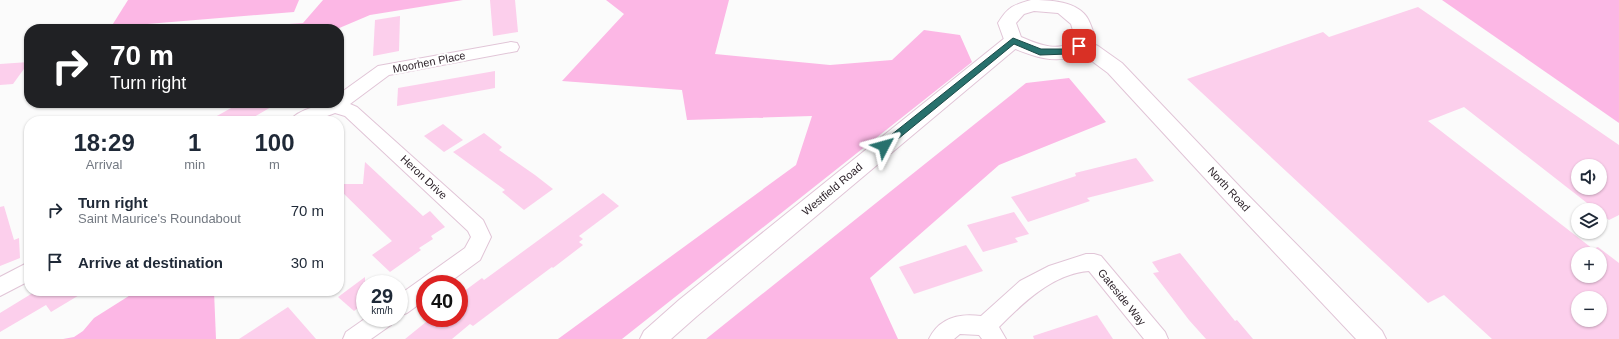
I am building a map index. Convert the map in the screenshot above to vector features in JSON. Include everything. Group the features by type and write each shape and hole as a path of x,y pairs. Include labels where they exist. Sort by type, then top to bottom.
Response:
{"main road":[{"path":"1034,5 1071,5 1080,21 1085,37 1079,46 1068,52 1040,52 1013,41 1007,23 1013,13 1018,9 1034,5"},
{"name":"Westfield Road","path":"653,339 707,292 1013,41"},
{"name":"North Road","path":"1079,46 1091,50 1115,68 1239,200 1373,339"}],"street":[{"name":"Moorhen Place","path":"344,100 384,70 511,46"},
{"path":"309,116 331,108"},
{"name":"Heron Drive","path":"338,108 351,111 476,226 481,237 473,254 444,275"},
{"name":"Gateside Way","path":"940,339 947,330 960,324 990,332 1022,291 1065,268 1085,261 1094,262 1157,339"},
{"path":"0,287 24,274"},
{"path":"354,339 371,327"}],"shaded area":[{"path":"128,0 299,0 294,12 148,24 113,24"},
{"path":"323,0 463,0 370,15 344,26 344,24 289,24 303,23"},
{"path":"606,0 729,0 715,54 830,65 892,60 924,30 960,35 972,62 622,339 558,339 796,165 812,116 687,120 682,90 562,81 624,14"},
{"path":"1442,0 1619,0 1619,123"},
{"path":"1069,78 1106,122 999,165 870,278 898,339 706,339 1026,83"},
{"path":"129,296 214,296 216,339 63,339 74,337 83,331 94,318"}],"building":[{"path":"490,0 515,0 518,32 493,36"},
{"path":"1418,7 1619,145 1619,215 1609,220 1607,218 1607,203 1587,203 1577,195 1607,195 1607,159 1571,159 1571,190 1464,107 1428,121 1571,232 1571,239 1580,239 1590,247 1571,247 1571,283 1607,283 1607,254 1619,263 1619,339 1492,339 1444,295 1428,303 1187,79 1323,32 1329,37"},
{"path":"400,16 399,51 373,56 375,20"},
{"path":"24,62 24,69 13,84 0,85 0,64"},
{"path":"495,71 495,88 397,106 398,88"},
{"path":"231,108 269,108 256,116 217,116"},
{"path":"443,124 463,140 444,152 424,136"},
{"path":"484,133 502,147 499,150 553,189 524,210 502,192 505,190 453,152"},
{"path":"1136,158 1154,181 1087,198 1090,201 1028,222 1011,197 1076,176 1075,173"},
{"path":"365,162 423,216 430,211 445,227 431,236 433,239 419,248 421,250 390,272 372,255 392,241 344,194 344,184 363,184"},
{"path":"603,193 619,206 579,236 583,239 579,242 583,245 473,326 470,324 468,326 468,288 482,278 484,280"},
{"path":"4,206 14,240 19,238 20,258 0,266 0,207"},
{"path":"1014,212 1029,234 1015,238 1018,242 983,252 967,225"},
{"path":"966,245 983,271 914,294 899,267"},
{"path":"1180,253 1235,321 1237,320 1253,339 1206,339 1189,320 1153,273 1159,272 1152,262"},
{"path":"356,284 356,310 354,311 338,297 344,296 344,293"},
{"path":"28,296 78,296 51,312 46,305 0,332 0,313"},
{"path":"288,307 316,339 239,339"},
{"path":"1097,315 1113,339 1034,339 1033,336"},
{"path":"420,327 466,327 452,339 405,339"}],"route":[{"path":"884,146 1013,41 1040,52 1068,52 1079,46"}]}
